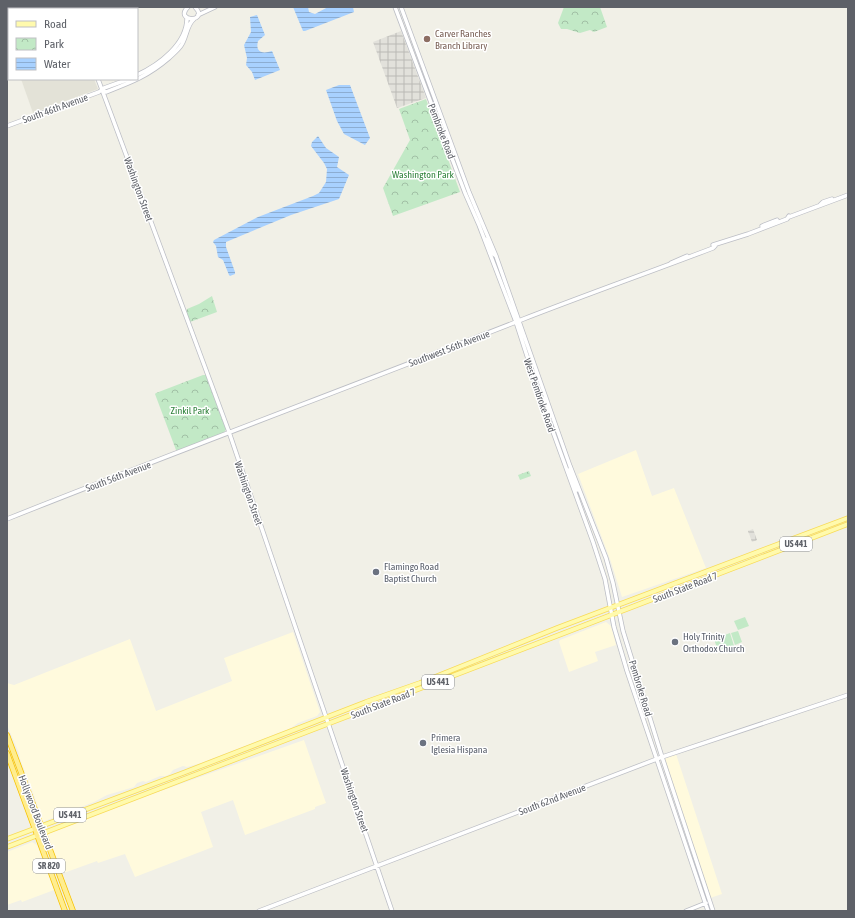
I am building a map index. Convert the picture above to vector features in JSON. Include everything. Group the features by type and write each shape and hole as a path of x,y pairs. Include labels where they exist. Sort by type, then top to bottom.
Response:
{"highway":[{"name":"Hollywood Boulevard","path":"7,735 73,911"},
{"path":"7,742 11,752 14,755"},
{"name":"Hollywood Boulevard","path":"7,753 65,911"},
{"path":"10,762 15,763 18,766"}],"main road":[{"name":"South State Road 7","path":"7,839 255,746 420,683 496,652 848,518"},
{"name":"South State Road 7","path":"7,847 848,524"},
{"path":"756,560 761,551"},
{"path":"745,564 751,555"},
{"path":"707,578 716,568"},
{"path":"498,658 498,655 503,650"},
{"path":"490,661 495,658 496,652"},
{"path":"414,691 420,683"},
{"path":"405,694 413,685"},
{"path":"251,754 255,746"},
{"path":"246,756 255,746"}],"street":[{"path":"138,78 154,70 180,48 187,34 190,22 198,15 215,7"},
{"name":"Pembroke Road","path":"398,7 410,33 469,192 496,256 518,321"},
{"name":"Pembroke Road","path":"398,7 431,102 494,265 518,321"},
{"path":"138,78 177,45 184,33 187,18 185,14 187,8"},
{"path":"197,8 198,15"},
{"path":"187,18 194,19"},
{"name":"Washington Street","path":"98,80 229,432 392,911"},
{"name":"South 46th Avenue","path":"7,126 126,80"},
{"name":"South 46th Avenue","path":"102,90 106,92 133,80"},
{"path":"431,102 435,107 441,124 446,128"},
{"path":"443,133 446,136 450,147 455,153"},
{"name":"Southwest 56th Avenue","path":"229,432 518,321 675,263 754,230 820,205 823,202 848,194"},
{"path":"484,238 487,241 492,253 496,256"},
{"path":"494,265 497,265 502,278 505,280"},
{"name":"West Pembroke Road","path":"518,321 532,372 566,468"},
{"name":"West Pembroke Road","path":"518,321 570,466"},
{"path":"532,372 539,388 544,392"},
{"path":"540,396 544,400 549,413 554,420"},
{"name":"South 56th Avenue","path":"7,519 229,432"},
{"path":"556,442 564,460 570,466"},
{"name":"Pembroke Road","path":"570,466 606,558 623,631 681,831 708,911"},
{"path":"566,468 580,493"},
{"name":"Pembroke Road","path":"566,468 600,565 616,632 633,688 660,758 713,911"},
{"path":"633,688 640,691 650,720"},
{"name":"South 62nd Avenue","path":"259,911 660,758 848,695"},
{"path":"681,831 685,835 698,870"},
{"path":"686,911 710,902"}],"shaded area":[{"path":"401,31 426,98 397,108 373,42"},
{"path":"21,80 94,80 98,89 33,113"},
{"path":"636,450 652,496 674,488 706,568 622,597 611,562 578,474"},
{"path":"753,529 757,540 752,542 748,531"},
{"path":"606,622 611,626 616,645 595,652 598,661 569,672 559,642 560,640"},
{"path":"293,632 320,712 317,716 298,723 291,728 201,763 187,767 183,766 173,770 166,776 160,776 146,782 143,781 137,783 134,787 107,795 94,802 42,822 19,753 7,725 7,683 14,685 130,639 156,711 232,681 224,658"},
{"path":"304,740 326,803 315,807 315,809 245,835 233,800 201,812 213,847 135,877 125,854 98,863 97,861 61,874 45,832"},
{"path":"676,754 722,894 710,898 664,759"},
{"path":"32,842 37,845 54,890 22,902 21,900 7,905 7,852"}],"green space":[{"path":"564,7 600,7 607,27 594,32 590,30 580,33 567,29 561,29 558,23"},
{"name":"Washington Park","path":"426,99 460,192 393,216 383,188 410,140 399,109"},
{"path":"212,296 217,312 190,322 186,312 187,309"},
{"name":"Zinkil Park","path":"206,375 226,429 224,433 179,451 176,450 155,394"},
{"path":"529,471 531,476 520,480 518,475"},
{"path":"745,617 749,626 738,630 734,621"},
{"path":"738,631 742,642 735,645 731,633"},
{"path":"730,633 734,646 718,651 714,639"}],"water":[{"path":"293,7 308,7 309,12 315,14 328,7 353,7 354,12 303,31"},
{"path":"257,15 265,35 258,41 258,48 260,52 272,51 280,70 255,80 252,72 246,65 247,58 244,45 251,32 250,17"},
{"path":"339,85 350,85 370,138 365,145 344,134 337,121 326,90"},
{"path":"318,136 326,148 339,157 337,167 349,175 339,199 291,215 226,242 226,247 235,272 235,274 230,276 223,260 218,257 216,246 213,242 214,240 258,217 319,193 326,182 327,169 311,146 312,142"}],"place":[{"name":"Carver Ranches Branch Library","path":"427,39"},
{"name":"Flamingo Road Baptist Church","path":"376,572"},
{"name":"Holy Trinity Orthodox Church","path":"675,642"},
{"name":"Primera Iglesia Hispana","path":"423,743"}]}
